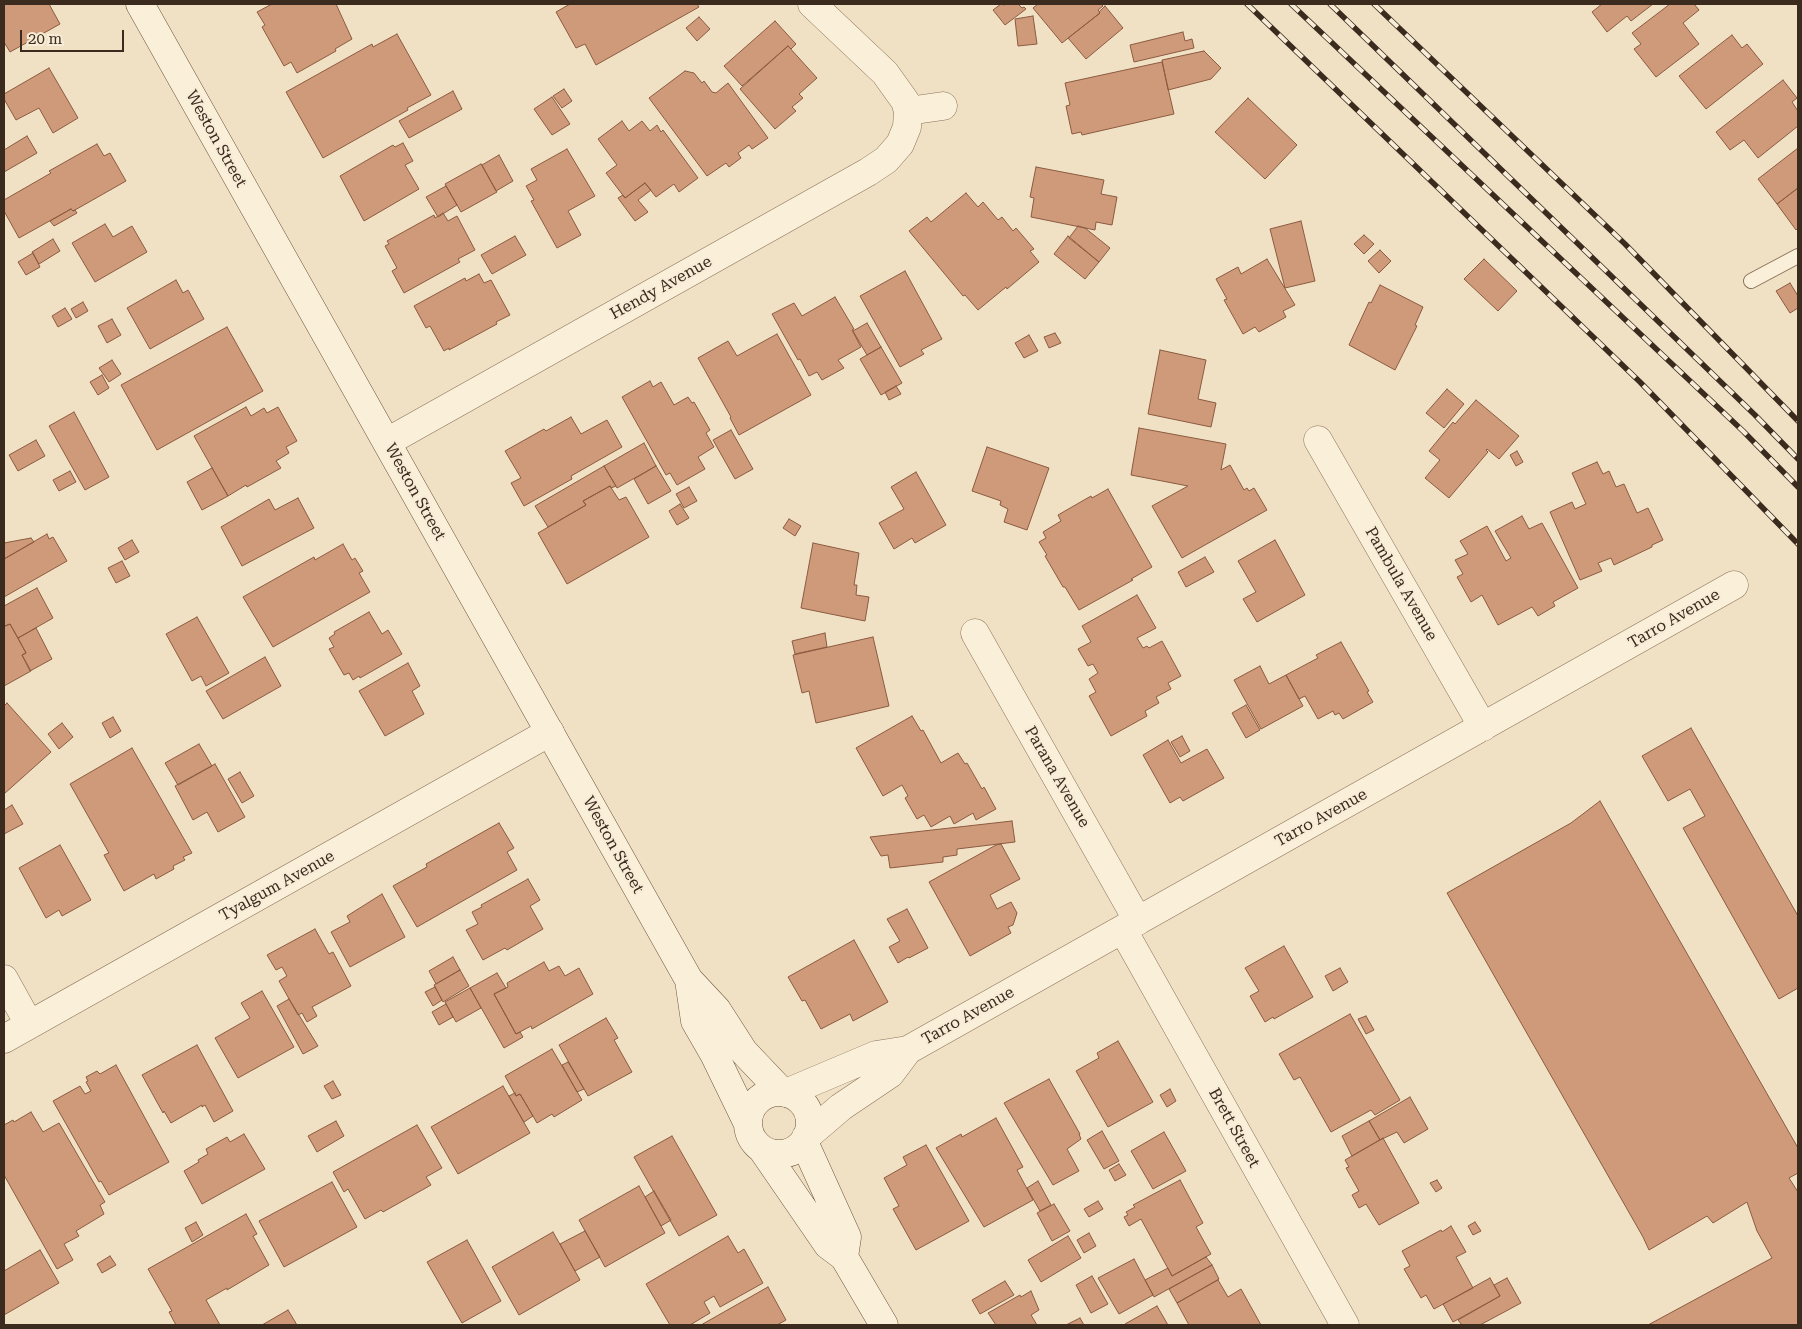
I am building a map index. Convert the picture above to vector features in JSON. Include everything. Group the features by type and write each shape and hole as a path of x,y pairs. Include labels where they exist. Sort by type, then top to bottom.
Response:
{"street":[{"name":"Weston Street","path":"140,4 689,980 718,1010 744,1052 784,1093"},
{"path":"812,4 885,73 905,101 908,111 943,106"},
{"name":"Hendy Avenue","path":"387,442 868,172 886,160 900,144 907,127 908,111"},
{"name":"Pambula Avenue","path":"1318,440 1483,727"},
{"name":"Tarro Avenue","path":"784,1093 876,1055 908,1050 1734,585"},
{"name":"Parana Avenue","path":"975,633 1131,926"},
{"name":"Tyalgum Avenue","path":"4,1039 550,732"},
{"name":"Brett Street","path":"1131,926 1345,1325"},
{"path":"4,979 29,1024"},
{"name":"Weston Street","path":"689,980 695,1021 721,1068 748,1124"},
{"name":"Tarro Avenue","path":"805,1140 841,1107 890,1074 908,1050"},
{"path":"762,1150 777,1154 787,1153 796,1149 805,1140 810,1127 807,1110 800,1101 784,1093 767,1095 758,1100 751,1109 748,1124 752,1138 828,1246 844,1257 884,1325"},
{"path":"805,1140 847,1237 844,1257"}],"lane":[{"path":"1751,281 1798,256"}],"building":[{"path":"4,4 49,4 60,24 10,52 4,42"},
{"path":"272,4 336,4 352,39 335,49 336,51 297,73 291,62 284,66 262,27 265,25 257,12"},
{"path":"570,4 697,4 699,7 596,65 585,44 576,48 556,12"},
{"path":"1001,4 1018,4 1026,9 1005,25 993,10"},
{"path":"1038,4 1101,4 1103,6 1098,10 1100,13 1062,43 1033,8"},
{"path":"1602,4 1653,4 1631,21 1627,16 1607,32 1592,12"},
{"path":"1670,4 1694,4 1699,10 1683,23 1699,44 1656,77 1634,49 1641,44 1632,33"},
{"path":"1105,6 1123,28 1086,59 1068,38 1100,13"},
{"path":"1033,16 1037,44 1018,46 1015,19"},
{"path":"699,17 710,29 697,41 686,28"},
{"path":"775,21 796,44 791,49 788,46 742,86 724,66"},
{"path":"1183,32 1185,41 1192,39 1194,48 1134,62 1130,45"},
{"path":"397,34 431,95 323,158 286,92 372,44 373,47"},
{"path":"1732,35 1742,48 1747,44 1763,64 1706,109 1679,76"},
{"path":"788,46 817,78 799,94 803,98 792,107 796,111 775,129 740,89"},
{"path":"1204,51 1221,68 1211,79 1168,90 1162,60"},
{"path":"1162,62 1174,114 1082,135 1081,132 1072,134 1066,106 1070,105 1065,83"},
{"path":"49,68 78,118 53,133 39,108 16,120 4,99 4,94"},
{"path":"685,71 694,73 702,83 704,81 712,92 716,93 728,83 768,138 752,149 749,145 738,153 741,158 729,167 726,163 707,176 649,98"},
{"path":"1783,80 1797,98 1792,102 1798,111 1798,126 1758,158 1744,140 1730,150 1716,132"},
{"path":"564,89 572,101 562,108 553,96"},
{"path":"453,91 462,109 409,138 399,121"},
{"path":"552,97 570,124 552,135 534,109"},
{"path":"1248,98 1297,145 1265,179 1215,132"},
{"path":"622,121 629,131 642,121 650,131 657,125 661,132 663,130 698,178 679,192 674,184 656,197 645,183 625,198 606,173 617,165 598,139"},
{"path":"27,136 37,153 4,172 4,150"},
{"path":"403,143 413,161 405,165 419,189 364,221 340,176 393,145 395,147"},
{"path":"97,144 104,156 110,153 126,181 75,210 71,209 19,238 4,211 4,200 51,173 49,171"},
{"path":"1798,148 1798,188 1777,204 1758,179"},
{"path":"567,149 595,196 568,211 581,235 557,248 531,201 534,200 526,186 537,180 531,169"},
{"path":"499,155 513,181 496,191 482,165"},
{"path":"481,164 497,192 461,212 445,184"},
{"path":"1036,167 1104,180 1101,194 1117,197 1112,225 1096,222 1095,230 1031,217 1034,198 1030,197"},
{"path":"645,183 651,190 638,200 648,212 635,221 618,198 623,195 625,198"},
{"path":"446,186 457,205 438,217 426,197"},
{"path":"1798,188 1798,228 1796,230 1777,204"},
{"path":"966,193 978,207 983,202 998,220 1002,217 1013,231 1016,228 1034,249 1030,251 1039,262 978,310 965,295 963,296 909,231 927,217 931,222"},
{"path":"71,209 77,213 54,226 50,221"},
{"path":"443,213 448,221 457,216 475,250 458,259 460,262 404,293 392,271 397,268 385,246 389,244 387,241 434,215 435,218"},
{"path":"1301,221 1315,281 1285,288 1270,229"},
{"path":"105,224 113,237 132,226 147,252 95,282 72,243"},
{"path":"1078,226 1085,228 1110,248 1099,262 1069,238"},
{"path":"1364,235 1374,244 1364,254 1354,244"},
{"path":"515,236 526,255 492,274 481,255"},
{"path":"1068,236 1099,262 1085,279 1054,254"},
{"path":"53,239 60,251 39,264 32,252"},
{"path":"1380,250 1391,261 1379,273 1368,261"},
{"path":"33,253 40,267 26,275 18,262"},
{"path":"1267,259 1295,305 1283,311 1286,317 1259,332 1255,327 1243,334 1224,300 1227,299 1216,279 1238,267 1241,274"},
{"path":"1484,259 1517,291 1498,311 1464,279"},
{"path":"905,271 942,339 921,350 924,354 900,367 860,296"},
{"path":"479,274 484,283 491,280 510,315 496,322 497,324 444,351 430,326 426,328 414,306 465,278 466,281"},
{"path":"176,280 183,293 188,290 204,319 150,349 127,308"},
{"path":"1790,283 1798,296 1798,308 1790,313 1776,291"},
{"path":"1380,285 1423,307 1415,325 1417,326 1395,370 1349,345 1369,302 1371,303"},
{"path":"835,297 854,329 852,330 861,347 838,360 844,368 822,380 817,372 809,376 772,314 794,303 802,316"},
{"path":"83,302 88,311 76,318 71,309"},
{"path":"65,308 72,319 58,327 52,316"},
{"path":"112,319 121,335 107,343 98,326"},
{"path":"867,323 881,347 867,355 853,331"},
{"path":"227,327 263,391 157,450 121,385"},
{"path":"1055,333 1061,343 1049,348 1044,337"},
{"path":"777,334 811,395 739,435 698,358 728,341 737,356"},
{"path":"1029,335 1038,351 1024,358 1015,343"},
{"path":"881,347 902,383 881,395 860,359"},
{"path":"1160,350 1206,360 1198,399 1216,403 1211,427 1148,414"},
{"path":"112,360 121,374 109,382 99,368"},
{"path":"102,375 109,388 98,395 90,382"},
{"path":"650,381 653,387 661,382 674,405 688,397 692,403 694,402 710,430 706,433 714,447 698,457 705,469 677,485 670,473 666,475 622,397"},
{"path":"896,386 901,394 889,400 885,392"},
{"path":"1447,389 1464,404 1444,428 1426,413"},
{"path":"1476,400 1519,436 1499,459 1487,449 1488,452 1449,498 1425,478 1440,460 1429,451 1453,422 1455,424"},
{"path":"246,407 251,416 264,408 267,413 278,407 297,441 286,447 289,453 276,461 281,468 228,496 194,436"},
{"path":"74,412 109,477 85,490 49,426"},
{"path":"571,417 581,434 607,420 622,447 571,476 572,479 524,506 511,483 521,478 505,451 544,429 546,431"},
{"path":"1139,428 1226,444 1221,470 1230,465 1244,490 1247,488 1249,491 1254,488 1267,510 1182,558 1152,506 1188,486 1131,475"},
{"path":"731,430 753,469 735,479 713,440"},
{"path":"36,440 45,456 18,471 9,455"},
{"path":"644,443 656,466 617,488 604,466"},
{"path":"987,447 1049,468 1027,530 1004,522 1008,509 1000,505 1001,501 972,491"},
{"path":"1517,451 1523,462 1516,466 1510,455"},
{"path":"1597,462 1603,474 1609,471 1616,487 1624,484 1637,513 1648,508 1663,540 1614,565 1611,558 1598,563 1602,571 1580,580 1550,512 1572,502 1575,509 1586,504 1572,473"},
{"path":"604,466 616,486 611,488 610,486 583,501 586,505 548,527 535,506"},
{"path":"656,466 671,491 648,504 634,479"},
{"path":"212,468 228,496 202,510 187,482"},
{"path":"70,471 76,482 59,491 53,480"},
{"path":"916,472 946,525 915,543 912,538 894,549 879,523 904,509 891,487"},
{"path":"610,486 619,500 626,497 649,537 567,584 538,533 586,505 583,501"},
{"path":"689,487 697,501 684,508 676,494"},
{"path":"1108,489 1152,567 1131,579 1133,580 1079,610 1065,587 1063,587 1039,542 1046,538 1043,532 1061,521 1058,515 1091,496 1092,498"},
{"path":"298,498 314,528 242,566 221,527 269,499 275,510"},
{"path":"680,504 689,518 677,525 669,511"},
{"path":"1522,516 1529,529 1542,523 1578,588 1553,602 1555,606 1538,616 1532,607 1498,625 1482,595 1471,602 1457,577 1463,574 1455,560 1468,554 1460,541 1487,526 1506,561 1511,558 1495,531"},
{"path":"789,519 801,526 795,536 783,528"},
{"path":"47,534 49,539 53,537 67,561 4,597 4,559"},
{"path":"31,538 34,542 4,559 4,543"},
{"path":"132,540 139,552 125,560 118,548"},
{"path":"1275,540 1305,595 1257,622 1243,599 1256,592 1238,561"},
{"path":"813,543 859,553 854,585 857,585 856,595 869,597 865,621 801,608"},
{"path":"343,544 352,560 355,558 363,571 359,573 370,592 273,647 243,597 314,557 315,560"},
{"path":"1205,557 1214,572 1186,587 1178,572"},
{"path":"122,561 130,576 116,583 108,568"},
{"path":"37,588 53,618 18,638 10,624 5,626 4,606"},
{"path":"1137,595 1156,628 1137,638 1143,648 1147,646 1149,648 1162,641 1181,676 1168,683 1171,689 1156,697 1159,703 1145,711 1147,716 1111,736 1089,696 1096,692 1089,679 1098,673 1093,664 1088,666 1078,649 1091,642 1082,626"},
{"path":"369,612 382,634 388,630 402,654 360,678 359,676 353,680 349,673 344,675 329,649 334,647 329,638 335,634 334,632"},
{"path":"197,617 229,673 206,686 201,676 192,681 166,634"},
{"path":"4,623 5,626 10,624 26,653 22,655 31,671 4,686"},
{"path":"36,628 52,659 30,671 22,655 26,653 18,638"},
{"path":"825,633 827,647 795,654 792,641"},
{"path":"873,637 889,706 816,723 809,691 802,693 793,655"},
{"path":"1341,642 1369,691 1367,692 1373,702 1343,719 1339,713 1335,715 1333,711 1318,719 1305,696 1299,699 1286,675 1318,658 1316,655"},
{"path":"265,657 281,686 223,719 206,691"},
{"path":"408,663 420,686 412,691 424,714 385,736 359,691"},
{"path":"1260,666 1269,684 1286,675 1303,706 1261,729 1234,680"},
{"path":"7,703 51,752 4,794 4,706"},
{"path":"1246,705 1260,730 1246,738 1232,713"},
{"path":"912,716 921,731 923,730 941,763 958,753 965,764 967,763 982,789 984,787 996,809 976,820 973,813 954,824 950,816 931,827 924,815 917,819 905,798 908,796 902,785 883,796 856,748"},
{"path":"113,717 121,731 110,738 102,723"},
{"path":"62,723 73,737 59,749 48,734"},
{"path":"1691,728 1798,916 1798,988 1779,999 1683,828 1705,816 1690,789 1668,801 1642,756"},
{"path":"1182,736 1190,751 1180,757 1171,742"},
{"path":"1168,740 1181,763 1207,749 1224,778 1183,801 1180,797 1170,803 1143,755"},
{"path":"199,744 212,766 178,785 165,763"},
{"path":"132,748 192,853 183,857 185,860 173,866 174,869 156,879 154,874 124,891 104,855 109,853 70,784"},
{"path":"215,764 245,817 218,832 207,812 193,820 175,786"},
{"path":"240,772 254,796 242,803 228,779"},
{"path":"1600,801 1798,1148 1798,1173 1789,1178 1798,1192 1798,1325 1648,1325 1772,1258 1757,1231 1747,1202 1713,1223 1707,1216 1649,1250 1447,893 1571,823"},
{"path":"12,805 23,824 4,834 4,810"},
{"path":"1012,821 1015,842 957,849 957,855 943,857 943,862 890,868 888,855 881,856 870,837"},
{"path":"499,823 514,848 507,852 517,870 417,927 393,886 427,867 426,864"},
{"path":"1001,844 1020,879 990,895 997,909 1011,902 1017,913 1013,925 1008,927 1011,933 970,956 929,882"},
{"path":"60,845 91,900 62,916 59,910 46,918 19,868"},
{"path":"528,879 540,900 530,906 543,929 507,950 505,948 483,960 466,930 478,924 472,912"},
{"path":"382,894 405,937 350,967 331,932 350,922 347,916"},
{"path":"907,909 928,948 898,963 889,947 900,941 887,919"},
{"path":"315,929 329,954 333,952 351,986 312,1007 317,1016 307,1022 302,1013 298,1015 279,981 287,976 282,967 276,970 267,955"},
{"path":"854,940 888,1002 853,1021 850,1014 821,1029 805,1000 802,1001 788,977"},
{"path":"1284,946 1313,997 1265,1022 1250,996 1259,991 1245,968"},
{"path":"453,957 460,970 436,984 429,971"},
{"path":"544,962 549,971 559,966 565,976 579,968 593,994 532,1029 531,1026 516,1034 494,994 508,987 507,983"},
{"path":"1340,968 1348,982 1333,991 1325,976"},
{"path":"460,970 469,986 443,1002 434,985"},
{"path":"497,973 506,988 494,994 516,1034 520,1032 523,1037 504,1048 470,988"},
{"path":"435,987 442,1000 433,1006 425,992"},
{"path":"470,988 481,1008 456,1022 445,1002"},
{"path":"262,991 294,1047 238,1078 215,1038 250,1018 241,1003"},
{"path":"289,999 318,1046 303,1054 277,1006"},
{"path":"446,1004 453,1017 439,1025 432,1012"},
{"path":"1350,1014 1400,1100 1375,1115 1371,1110 1331,1132 1300,1077 1294,1080 1279,1054"},
{"path":"1366,1016 1374,1030 1366,1034 1358,1019"},
{"path":"606,1018 618,1038 614,1040 632,1072 588,1096 559,1045"},
{"path":"1118,1041 1153,1102 1108,1127 1076,1071 1099,1058 1097,1053"},
{"path":"197,1045 233,1111 214,1122 205,1105 202,1107 202,1105 171,1123 164,1111 163,1113 142,1075"},
{"path":"552,1049 582,1100 554,1117 552,1114 537,1123 520,1094 516,1096 505,1076"},
{"path":"568,1062 584,1089 577,1092 562,1065"},
{"path":"116,1065 169,1162 109,1195 101,1181 99,1182 53,1101 80,1086 85,1094 91,1091 86,1082 88,1081 86,1077 97,1071 100,1074"},
{"path":"1049,1079 1081,1139 1067,1149 1079,1171 1053,1185 1004,1103"},
{"path":"333,1081 341,1095 332,1099 324,1086"},
{"path":"503,1086 530,1133 458,1174 431,1127"},
{"path":"1170,1089 1176,1101 1167,1107 1160,1095"},
{"path":"515,1093 516,1096 520,1094 533,1116 524,1122 509,1096"},
{"path":"1410,1097 1428,1129 1404,1143 1397,1132 1380,1140 1369,1121"},
{"path":"31,1112 43,1132 59,1123 105,1202 100,1205 104,1214 76,1231 79,1236 64,1244 73,1260 57,1269 4,1175 4,1125 13,1120 14,1122"},
{"path":"996,1118 1023,1167 1017,1170 1033,1200 984,1227 936,1148 961,1134 962,1137"},
{"path":"336,1121 344,1136 317,1152 308,1136"},
{"path":"1369,1121 1380,1140 1352,1156 1342,1136"},
{"path":"417,1125 442,1168 426,1177 431,1185 383,1212 381,1210 365,1219 348,1189 344,1192 333,1172"},
{"path":"1102,1131 1119,1161 1104,1169 1087,1140"},
{"path":"1164,1132 1186,1171 1153,1189 1131,1151"},
{"path":"244,1134 265,1169 202,1204 184,1171 208,1154 206,1149 227,1137 230,1142"},
{"path":"672,1136 717,1215 679,1236 634,1157"},
{"path":"1383,1138 1419,1203 1379,1225 1366,1204 1359,1208 1352,1195 1359,1191 1346,1168 1349,1167 1345,1160"},
{"path":"926,1145 969,1221 916,1250 893,1209 899,1206 884,1178 907,1165 903,1157"},
{"path":"1119,1164 1126,1175 1115,1181 1109,1170"},
{"path":"1180,1180 1203,1223 1196,1227 1211,1254 1172,1276 1141,1219 1129,1226 1124,1217 1128,1215 1126,1212 1135,1207 1133,1205"},
{"path":"1437,1180 1442,1188 1436,1192 1430,1183"},
{"path":"1038,1181 1051,1205 1040,1211 1027,1188"},
{"path":"332,1182 357,1227 284,1267 259,1221"},
{"path":"639,1186 665,1233 605,1267 579,1220"},
{"path":"654,1191 671,1220 661,1226 645,1197"},
{"path":"1098,1201 1103,1209 1089,1217 1084,1209"},
{"path":"1054,1204 1070,1231 1052,1241 1037,1213"},
{"path":"246,1214 257,1234 253,1236 269,1265 206,1300 220,1325 176,1325 169,1312 172,1311 148,1269"},
{"path":"196,1222 203,1235 192,1242 185,1228"},
{"path":"1475,1222 1481,1231 1473,1235 1468,1226"},
{"path":"1451,1226 1466,1252 1456,1257 1473,1288 1434,1309 1426,1295 1421,1298 1404,1269 1410,1266 1402,1251"},
{"path":"585,1231 600,1257 575,1271 560,1244"},
{"path":"553,1232 580,1280 519,1315 492,1267"},
{"path":"1089,1233 1096,1246 1084,1253 1077,1240"},
{"path":"728,1236 738,1253 744,1249 763,1283 720,1307 714,1296 704,1302 710,1313 690,1325 670,1325 646,1284"},
{"path":"1068,1236 1081,1258 1041,1282 1028,1260"},
{"path":"467,1240 501,1301 462,1323 427,1262"},
{"path":"40,1250 59,1283 4,1315 4,1271"},
{"path":"110,1256 116,1265 102,1273 97,1264"},
{"path":"1206,1257 1212,1265 1154,1297 1145,1280 1168,1268 1172,1276"},
{"path":"1134,1259 1153,1295 1119,1314 1098,1278"},
{"path":"1212,1265 1219,1279 1177,1303 1169,1289"},
{"path":"1092,1276 1108,1304 1091,1313 1076,1285"},
{"path":"1490,1278 1500,1296 1453,1322 1443,1304"},
{"path":"1507,1278 1521,1303 1480,1325 1462,1325 1458,1320 1500,1296 1494,1285"},
{"path":"1218,1280 1228,1297 1241,1289 1261,1325 1189,1325 1177,1303"},
{"path":"1005,1281 1014,1295 980,1314 972,1300"},
{"path":"768,1287 786,1320 777,1325 701,1325"},
{"path":"1031,1291 1039,1310 1031,1315 1037,1325 996,1325 988,1313"},
{"path":"1157,1306 1168,1325 1125,1324"},
{"path":"288,1310 297,1325 262,1325"},
{"path":"1080,1318 1084,1325 1066,1325"}],"railway":[{"path":"1247,4 1640,382 1798,544"},
{"path":"1291,4 1743,431 1798,487"},
{"path":"1330,4 1755,415 1798,459"},
{"path":"1374,4 1625,244 1798,421"}]}
